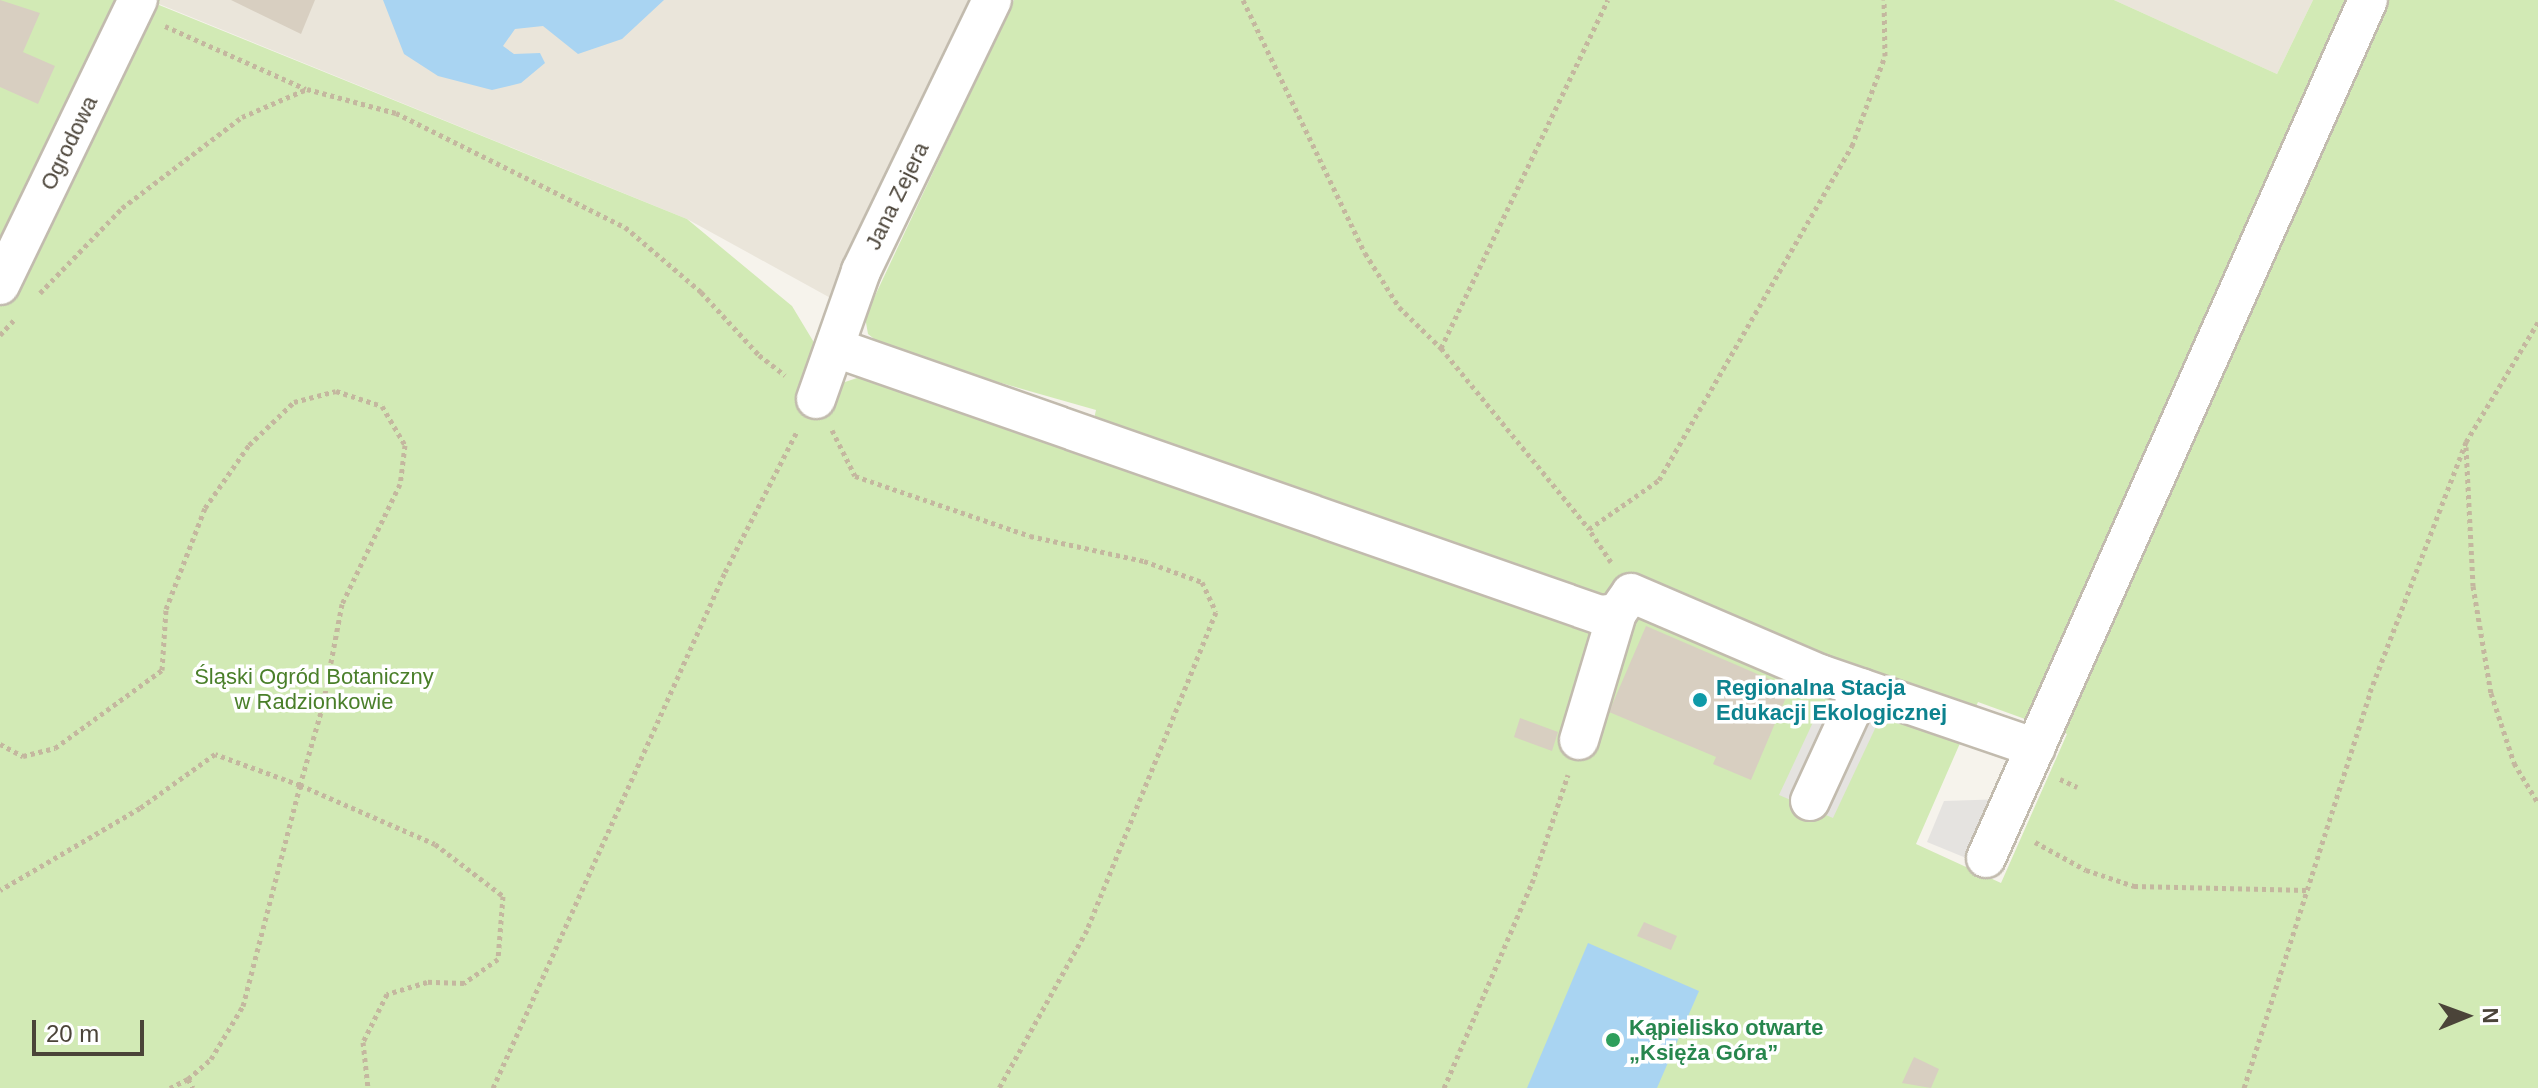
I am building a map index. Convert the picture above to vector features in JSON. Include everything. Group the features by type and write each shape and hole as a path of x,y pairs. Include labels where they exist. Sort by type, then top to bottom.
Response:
{"street":[{"name":"Jana Zejera","path":"816,399 861,271 992,0"},
{"path":"1986,858 2368,0"},
{"name":"Ogrodowa","path":"17,301 136,6"},
{"path":"836,348 2036,748"},
{"path":"1579,740 1616,607"},
{"path":"1810,801 1862,688"}],"path":[{"path":"1243,0 1365,253 1399,307 1441,348 1589,529 1616,607"},
{"path":"1441,348 1608,0"},
{"path":"1589,529 1659,480 1814,215 1852,146 1885,56 1884,0"},
{"path":"136,6 307,89 396,113 625,227 701,292 759,355 816,399 855,476 1030,536 1144,561 1202,582 1216,612 1087,930 999,1088"},
{"path":"0,335 17,301 122,208 242,117 307,89"},
{"path":"2244,1088 2370,692 2466,442 2538,322"},
{"path":"0,744 23,756 55,748 162,670 166,609 205,508 249,445 294,402 336,391 382,406 405,445 400,484 342,604 323,705 243,1006 211,1059 188,1079 170,1088"},
{"path":"493,1088 725,572 816,399"},
{"path":"2466,442 2473,586 2491,693 2514,763 2538,803"},
{"path":"1444,1088 1532,883 1579,740"},
{"path":"0,890 140,808 215,754 300,785 435,844 503,896 498,959 464,983 427,982 387,994 363,1042 368,1088"},
{"path":"2003,822 2086,870 2134,886 2307,890"},
{"path":"188,1079 193,1088"}],"shaded area":[{"path":"160,0 1004,0 865,317 687,219 159,4"},
{"path":"2114,0 2313,0 2277,74"},
{"path":"1822,703 1880,718 1833,818 1779,795"},
{"path":"2006,799 1993,869 1927,842 1944,801"}],"green space":[{"name":"Śląski Ogród Botaniczny w Radzionkowie","path":"0,0 160,0 159,5 687,219 792,306 839,384 872,373 1089,441 1096,410 889,351 868,334 865,317 1014,0 2114,0 2277,74 2313,0 2538,0 2538,1088 0,1088","holes":["1978,702 2067,734 2001,883 1916,844"]}],"water":[{"path":"383,0 664,0 622,39 578,54 543,26 515,29 503,46 514,54 540,53 545,63 521,83 492,90 438,76 404,54"},
{"name":"Kąpielisko otwarte „Księża Góra”","path":"1588,943 1699,991 1657,1088 1527,1088"}],"building":[{"path":"0,0 40,13 23,52 55,66 38,104 0,87"},
{"path":"231,0 315,0 301,34"},
{"name":"Regionalna Stacja Edukacji Ekologicznej","path":"1646,626 1790,688 1751,780 1713,764 1716,757 1609,712"},
{"path":"1520,718 1558,732 1552,751 1514,737"},
{"path":"1644,922 1677,936 1671,950 1637,936"},
{"path":"1914,1057 1939,1069 1931,1088 1902,1083"}],"place":[{"name":"Regionalna Stacja Edukacji Ekologicznej","path":"1700,700"},
{"name":"Kąpielisko otwarte „Księża Góra”","path":"1613,1040"}]}
